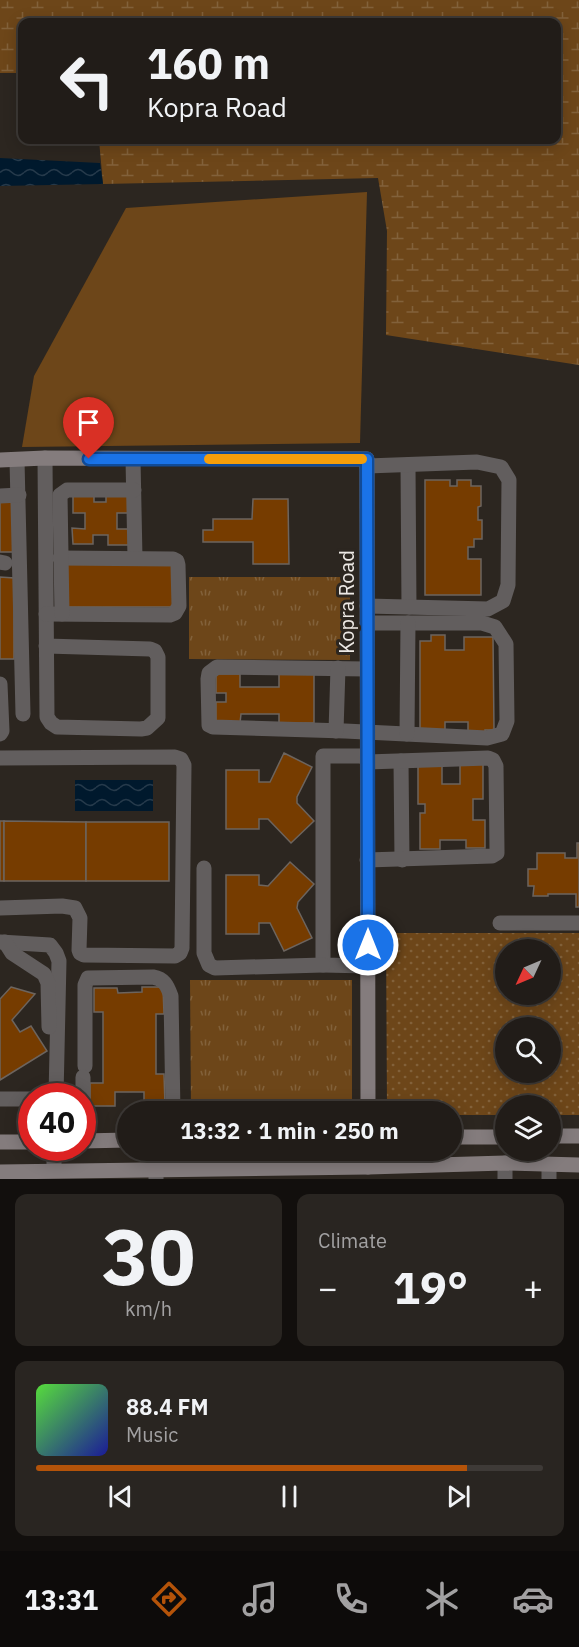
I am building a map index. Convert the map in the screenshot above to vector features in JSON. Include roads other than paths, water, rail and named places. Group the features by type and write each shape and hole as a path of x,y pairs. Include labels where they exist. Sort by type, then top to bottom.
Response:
{"street":[{"path":"45,458 45,617 47,717 57,727 141,729 147,728 158,718 158,657 155,651 46,646"},
{"path":"0,460 45,458 367,459 367,466 477,462 501,467 509,480 508,585 503,601 488,609 367,606"},
{"path":"133,459 135,558"},
{"path":"17,460 23,714"},
{"path":"408,465 409,607"},
{"name":"Kopra Road","path":"367,466 368,1101"},
{"path":"62,614 60,495 67,490 134,490"},
{"path":"0,496 19,501"},
{"path":"45,617 62,614 170,615 176,613 179,606 177,561 173,559 60,558"},
{"path":"367,623 482,624 495,627 506,644 507,721 502,734 487,738 213,728 209,725 208,679 209,673 218,667 367,669"},
{"path":"407,734 408,623"},
{"path":"336,731 338,668"},
{"path":"0,684 2,731 0,734"},
{"path":"323,965 319,756 401,761 488,758 493,760 496,766 497,854 367,860"},
{"path":"0,758 175,757 181,759 184,765 182,948 175,956 84,955 79,950 80,918 75,908 62,906 0,908"},
{"path":"401,761 402,860"},
{"path":"204,868 204,953 209,965 215,968 368,966"},
{"path":"500,923 579,923"},
{"path":"2,942 12,953 44,974 48,983 49,1036"},
{"path":"2,942 50,945 56,953 59,961 56,1083"},
{"path":"84,1083 85,985 88,978 153,976 161,978 171,996 173,1101"},
{"path":"0,1099 18,1100"},
{"path":"561,1136 579,1136"},
{"path":"462,1137 495,1137"},
{"path":"96,1141 117,1140"},
{"path":"0,1142 18,1142"},
{"path":"54,1161 54,1170"},
{"path":"0,1172 54,1170 156,1174 369,1173 505,1163 549,1172 579,1165"},
{"path":"505,1163 505,1179"}],"water":[{"path":"0,158 100,163 103,184 0,186"},
{"path":"75,780 153,780 153,811 75,811"}]}
